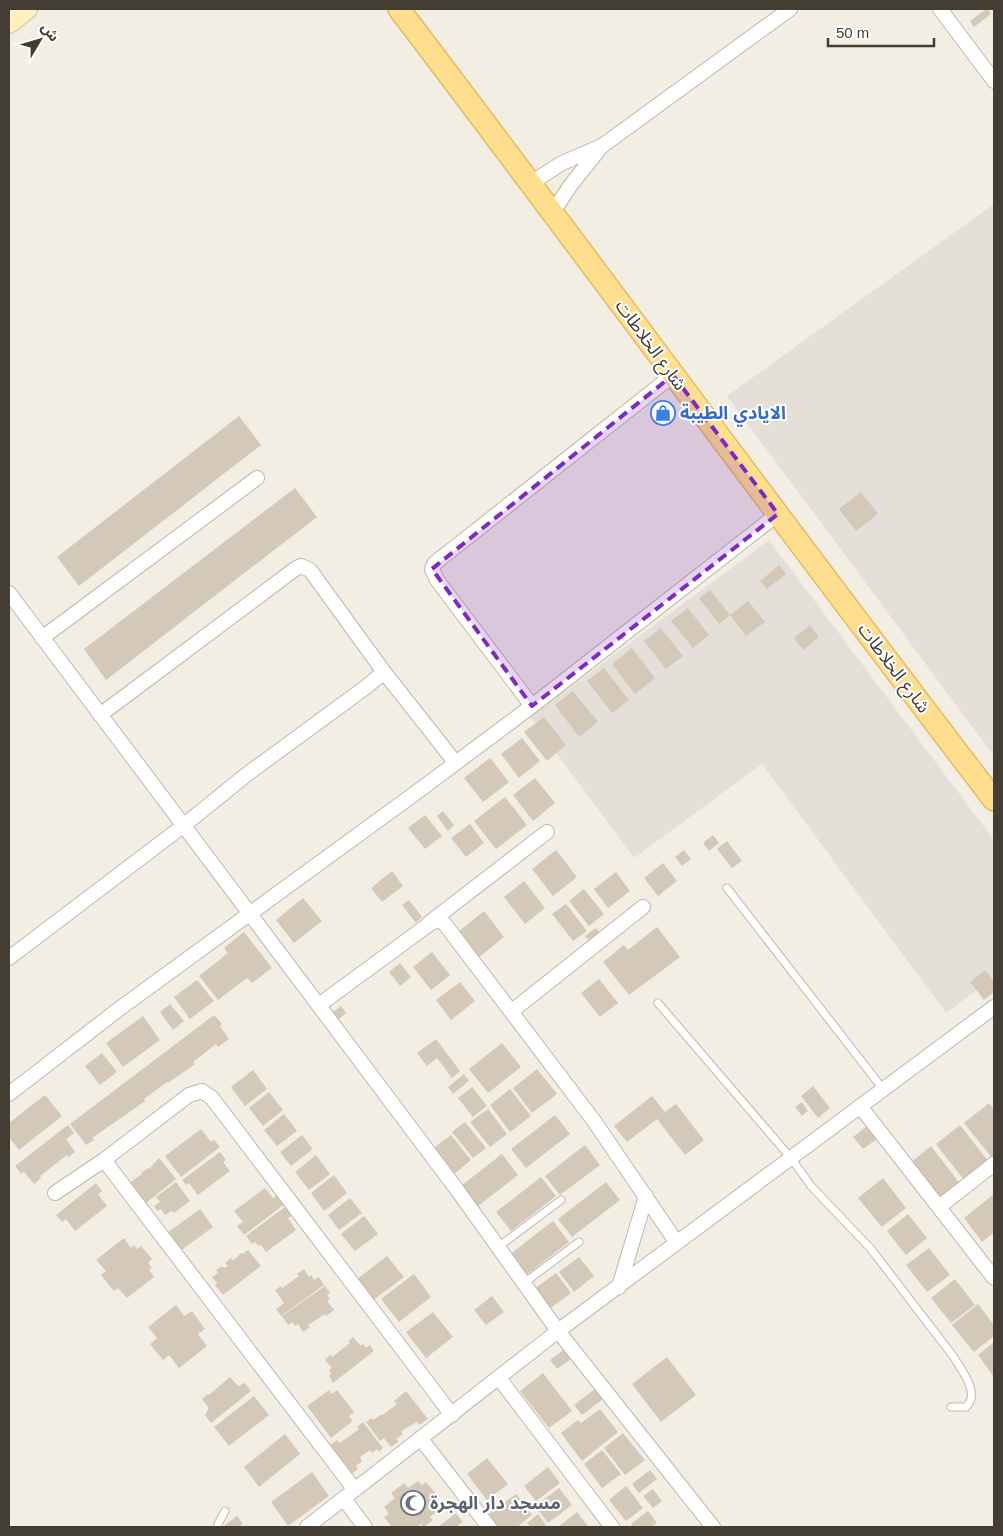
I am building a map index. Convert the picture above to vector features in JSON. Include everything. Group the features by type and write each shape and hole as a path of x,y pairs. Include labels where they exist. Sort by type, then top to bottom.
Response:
{"main road":[{"path":"9,22 27,9"},
{"name":"شارع الخلاطات","path":"399,9 994,800"}],"street":[{"path":"531,183 562,163 602,146 790,9"},
{"path":"940,9 994,81"},
{"path":"553,212 570,186 602,146"},
{"path":"532,706 437,580 432,569 434,564 673,375"},
{"path":"42,638 257,478"},
{"path":"9,1094 119,1009 532,706 778,514"},
{"path":"100,715 301,566 310,570 384,672 455,762"},
{"path":"9,593 458,1191 558,1331 713,1527"},
{"path":"9,958 183,826 246,774 384,672"},
{"path":"319,1005 547,832"},
{"path":"512,1011 643,907"},
{"path":"428,924 433,921 439,921 449,927 594,1121 677,1243"},
{"path":"307,1527 558,1331 994,1007"},
{"path":"56,1193 104,1160 189,1095 202,1091 207,1094 452,1414"},
{"path":"860,1106 994,1278"},
{"path":"104,1160 349,1495 365,1527"},
{"path":"939,1207 994,1164"},
{"path":"619,1286 646,1196"},
{"path":"499,1378 612,1527"},
{"path":"420,1439 489,1527"}],"lane":[{"path":"727,888 883,1089"},
{"path":"658,1003 791,1158 811,1186 871,1248 961,1368 972,1394 970,1404 966,1407 951,1407"},
{"path":"498,1247 561,1200"},
{"path":"524,1283 579,1242"},
{"path":"218,1527 225,1511"}],"highlighted area":[{"path":"673,375 778,514 532,706 432,569"}],"shaded area":[{"path":"994,204 994,756 727,396"},
{"path":"769,540 994,840 994,977 946,1013 762,764 634,858 530,717"}],"building":[{"path":"986,9 991,14 974,27 970,21"},
{"path":"239,416 261,445 79,586 57,557"},
{"path":"295,488 317,517 106,680 84,649"},
{"path":"861,492 878,514 856,531 839,509"},
{"path":"779,565 786,574 767,589 760,581"},
{"path":"710,590 730,615 719,624 699,598"},
{"path":"748,601 765,622 746,636 730,615"},
{"path":"688,608 709,635 693,648 671,621"},
{"path":"810,625 819,637 803,650 794,638"},
{"path":"661,628 683,656 666,669 644,641"},
{"path":"632,648 655,678 635,694 612,664"},
{"path":"604,668 629,700 612,713 587,681"},
{"path":"573,691 598,722 579,737 555,705"},
{"path":"544,717 566,745 547,761 524,732"},
{"path":"522,738 540,761 519,778 501,754"},
{"path":"490,758 509,782 483,802 464,778"},
{"path":"535,778 555,803 533,821 513,795"},
{"path":"505,797 527,825 496,849 474,821"},
{"path":"443,811 454,825 448,831 437,816"},
{"path":"425,815 442,836 425,849 408,828"},
{"path":"470,824 484,843 466,857 451,838"},
{"path":"713,835 719,843 709,851 703,843"},
{"path":"727,841 742,861 732,868 717,849"},
{"path":"556,850 577,877 553,896 532,869"},
{"path":"684,850 691,859 682,866 675,857"},
{"path":"663,863 677,881 658,896 644,878"},
{"path":"392,871 403,886 382,902 371,888"},
{"path":"616,872 630,891 608,908 594,889"},
{"path":"524,881 545,908 525,924 504,897"},
{"path":"584,889 604,914 589,926 569,901"},
{"path":"303,898 322,921 294,943 276,920"},
{"path":"409,900 422,917 416,923 402,905"},
{"path":"566,904 587,931 573,941 552,914"},
{"path":"484,911 504,937 478,958 458,932"},
{"path":"657,927 680,957 629,995 603,962 624,945 628,950"},
{"path":"596,928 599,932 589,940 585,936"},
{"path":"244,932 272,968 252,983 247,978 218,1000 199,976 228,953 224,948"},
{"path":"432,952 450,975 431,990 413,967"},
{"path":"400,963 411,977 400,986 389,972"},
{"path":"985,970 994,981 994,992 984,1000 970,982"},
{"path":"599,979 618,1003 600,1017 581,993"},
{"path":"197,980 214,1001 190,1019 174,997"},
{"path":"460,982 475,1001 451,1020 436,1000"},
{"path":"170,1004 184,1021 173,1030 160,1012"},
{"path":"341,1006 346,1013 338,1020 333,1012"},
{"path":"214,1015 222,1024 220,1026 229,1039 218,1047 216,1044 193,1062 195,1064 144,1099 145,1101 92,1138 94,1140 86,1145 70,1124"},
{"path":"143,1016 160,1040 123,1067 106,1043"},
{"path":"436,1039 460,1071 452,1078 437,1058 427,1066 417,1053"},
{"path":"502,1043 521,1067 488,1093 469,1069"},
{"path":"102,1053 117,1072 100,1085 85,1066"},
{"path":"537,1069 557,1094 532,1113 513,1088"},
{"path":"253,1070 267,1089 245,1106 231,1087"},
{"path":"464,1074 469,1081 453,1094 448,1087"},
{"path":"813,1086 830,1108 818,1118 801,1096"},
{"path":"472,1087 487,1106 473,1117 458,1098"},
{"path":"510,1089 531,1116 510,1132 490,1105"},
{"path":"269,1092 283,1110 263,1126 249,1108"},
{"path":"45,1095 62,1116 19,1150 9,1137 9,1123"},
{"path":"652,1096 665,1112 676,1104 704,1140 685,1155 657,1119 627,1142 614,1126"},
{"path":"802,1102 808,1111 802,1116 795,1107"},
{"path":"989,1103 994,1110 994,1156 992,1158 964,1123"},
{"path":"488,1109 507,1134 490,1147 470,1122"},
{"path":"284,1114 297,1131 277,1146 264,1130"},
{"path":"555,1115 570,1134 526,1168 511,1149"},
{"path":"465,1122 486,1148 473,1158 452,1132"},
{"path":"68,1125 74,1133 66,1139 75,1152 68,1157 67,1155 40,1176 41,1178 34,1184 24,1172 21,1174 15,1166"},
{"path":"960,1125 988,1161 964,1180 936,1144"},
{"path":"867,1126 877,1139 863,1149 853,1137"},
{"path":"201,1129 211,1142 214,1140 220,1147 181,1177 165,1156"},
{"path":"302,1135 313,1149 291,1166 280,1152"},
{"path":"451,1135 471,1160 454,1174 434,1148"},
{"path":"585,1145 600,1165 560,1195 545,1176"},
{"path":"931,1146 961,1185 940,1201 910,1163"},
{"path":"220,1152 226,1160 223,1162 230,1171 198,1195 189,1183 186,1185 182,1180"},
{"path":"502,1154 518,1175 473,1210 457,1189"},
{"path":"316,1155 330,1174 309,1190 295,1172"},
{"path":"159,1158 176,1179 141,1207 125,1186 149,1169"},
{"path":"334,1175 347,1193 324,1211 311,1193"},
{"path":"541,1177 556,1196 511,1231 496,1212"},
{"path":"883,1178 906,1208 882,1227 858,1198"},
{"path":"176,1182 190,1201 174,1213 172,1211 165,1215 161,1209 158,1211 154,1206 160,1202 156,1197"},
{"path":"606,1182 620,1200 572,1237 558,1219"},
{"path":"96,1183 102,1191 98,1194 107,1206 75,1231 66,1219 62,1222 56,1215"},
{"path":"265,1188 273,1198 279,1194 286,1203 244,1235 237,1226 243,1222 234,1211"},
{"path":"994,1194 994,1232 982,1242 964,1218"},
{"path":"350,1198 362,1213 339,1230 328,1215"},
{"path":"285,1207 292,1216 288,1218 296,1230 266,1252 260,1244 258,1246 255,1242 252,1244 246,1236"},
{"path":"200,1209 213,1227 176,1254 163,1236"},
{"path":"908,1214 927,1238 906,1255 887,1231"},
{"path":"364,1216 378,1234 355,1251 341,1234"},
{"path":"553,1221 569,1242 525,1276 509,1255"},
{"path":"124,1238 131,1248 134,1245 137,1249 141,1246 152,1259 148,1263 152,1268 149,1270 154,1277 127,1298 118,1288 114,1291 101,1275 106,1271 96,1260"},
{"path":"929,1248 950,1275 927,1292 906,1265"},
{"path":"248,1250 261,1266 223,1295 215,1285 217,1283 212,1277 218,1273 216,1270 222,1266 224,1268 228,1266 225,1263 231,1258 233,1261 241,1253"},
{"path":"387,1256 404,1277 368,1304 352,1283"},
{"path":"579,1257 594,1276 574,1292 559,1272"},
{"path":"304,1269 309,1277 311,1275 314,1280 319,1277 324,1285 281,1316 276,1309 284,1303 275,1290 281,1286 282,1288 299,1276 297,1274"},
{"path":"556,1273 571,1293 548,1310 533,1290"},
{"path":"414,1274 431,1297 399,1322 381,1299"},
{"path":"955,1279 975,1305 951,1323 931,1298"},
{"path":"325,1286 330,1293 327,1295 330,1299 327,1301 334,1310 308,1325 310,1327 303,1332 298,1324 295,1326 292,1322 288,1325 282,1316"},
{"path":"492,1296 504,1312 486,1325 474,1310"},
{"path":"978,1304 994,1325 994,1336 974,1352 952,1325"},
{"path":"176,1305 184,1316 192,1311 205,1329 198,1334 207,1346 179,1368 169,1355 163,1360 150,1344 157,1338 148,1327"},
{"path":"433,1312 453,1337 426,1358 406,1332"},
{"path":"353,1337 361,1346 363,1344 366,1348 370,1345 374,1351 333,1383 329,1376 331,1374 329,1370 332,1368 325,1360 350,1343 348,1341"},
{"path":"994,1342 994,1377 978,1355"},
{"path":"567,1347 574,1357 557,1369 550,1360"},
{"path":"667,1357 696,1395 661,1422 632,1384"},
{"path":"543,1373 572,1411 549,1428 520,1391"},
{"path":"230,1377 238,1386 245,1383 251,1391 211,1423 205,1415 209,1408 202,1399"},
{"path":"595,1389 603,1399 582,1415 574,1405"},
{"path":"329,1390 332,1394 337,1390 354,1412 349,1416 353,1421 331,1438 307,1406"},
{"path":"406,1391 428,1419 419,1425 417,1422 401,1431 403,1434 396,1439 398,1442 391,1447 384,1438 380,1441 366,1422 383,1415 397,1404 394,1401"},
{"path":"254,1396 269,1415 229,1446 214,1427"},
{"path":"600,1409 618,1432 582,1461 561,1433 578,1420 581,1423"},
{"path":"363,1422 383,1448 379,1452 377,1449 372,1453 370,1450 360,1457 362,1461 356,1466 358,1469 350,1475 327,1448 337,1440 340,1443 359,1429 357,1427"},
{"path":"623,1433 645,1460 625,1475 604,1448"},
{"path":"285,1434 300,1454 259,1487 244,1467"},
{"path":"602,1450 621,1474 602,1488 584,1464"},
{"path":"487,1458 508,1484 487,1500 467,1474"},
{"path":"548,1467 560,1483 536,1501 524,1486"},
{"path":"650,1470 657,1479 639,1493 632,1484"},
{"path":"312,1472 329,1496 288,1526 271,1502"},
{"name":"مسجد دار الهجرة","path":"418,1481 422,1485 426,1482 437,1495 432,1498 440,1509 430,1517 433,1520 424,1527 421,1524 417,1527 392,1527 384,1517 389,1514 384,1507 395,1498 391,1493 404,1483 408,1488"},
{"path":"626,1486 643,1508 626,1521 609,1500"},
{"path":"559,1488 572,1505 548,1523 535,1506"},
{"path":"653,1489 662,1501 653,1508 643,1496"},
{"path":"516,1494 532,1515 517,1527 498,1527 489,1514"},
{"path":"648,1511 657,1523 651,1527 633,1527 631,1524"},
{"path":"577,1512 588,1526 559,1526"},
{"path":"456,1513 463,1522 456,1527 438,1527"},
{"path":"538,1514 546,1525 543,1527 530,1527 527,1523"},
{"path":"237,1516 243,1524 238,1527 224,1526"}],"place":[{"name":"الايادي الطيبة","path":"663,413"},
{"name":"مسجد دار الهجرة","path":"413,1503"}]}
